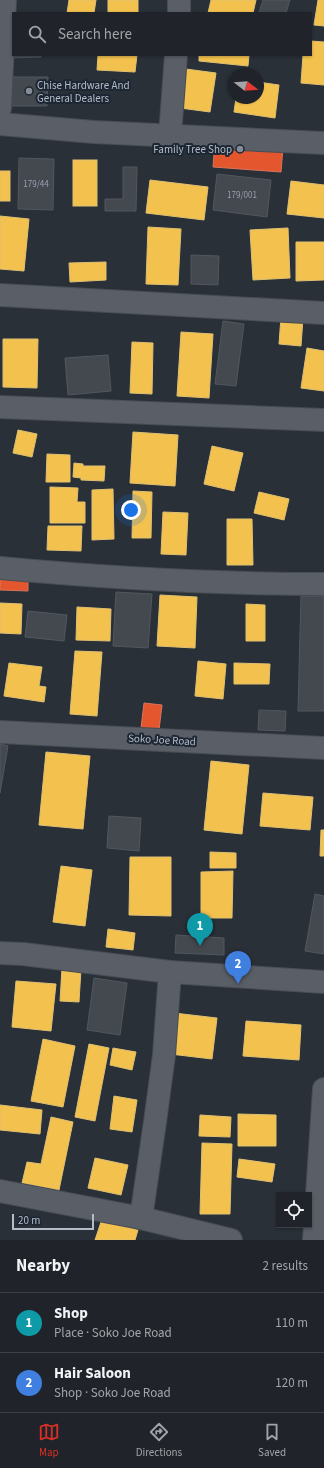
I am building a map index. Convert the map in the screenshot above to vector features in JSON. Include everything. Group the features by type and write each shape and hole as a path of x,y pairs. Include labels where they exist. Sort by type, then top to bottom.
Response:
{"street":[{"path":"0,108 5,0"},
{"path":"179,12 180,0"},
{"path":"170,135 176,56"},
{"path":"0,124 94,132 324,143"},
{"path":"0,295 324,313"},
{"path":"0,408 324,420"},
{"path":"0,568 70,574 262,584 324,584"},
{"name":"Soko Joe Road","path":"0,732 324,748"},
{"path":"0,953 23,954 170,972 324,982"},
{"path":"141,1218 156,1122 164,1055 170,972"},
{"path":"314,1240 324,1089"},
{"path":"0,1191 141,1218 231,1240"}],"building: Homes":[{"path":"69,0 96,0 94,12 67,12"},
{"path":"108,0 138,0 138,12 108,12"},
{"path":"211,0 256,0 253,12 208,12"},
{"path":"318,0 324,0 324,26 314,25"},
{"path":"312,41 324,42 324,85 301,83 303,56 312,56"},
{"path":"98,56 137,56 135,72 97,70"},
{"path":"199,56 249,56 248,66 199,61"},
{"path":"186,69 216,73 210,112 180,108"},
{"path":"264,83 279,85 275,118 234,112 235,104 264,104"},
{"path":"73,160 97,160 97,206 73,206"},
{"path":"0,171 10,171 10,201 0,201"},
{"path":"150,180 208,187 204,220 146,213"},
{"path":"291,181 324,185 324,218 287,214"},
{"path":"0,216 29,219 24,271 0,269"},
{"path":"148,227 181,229 178,285 146,284"},
{"path":"288,228 290,278 253,280 250,230"},
{"path":"296,242 324,242 324,280 296,281"},
{"path":"106,262 106,280 70,282 69,263"},
{"path":"281,317 303,318 301,346 279,344"},
{"path":"181,332 213,334 209,398 177,396"},
{"path":"3,339 38,339 37,388 3,387"},
{"path":"132,342 153,343 152,394 130,393"},
{"path":"307,348 324,351 324,391 301,388"},
{"path":"18,430 37,434 32,457 13,453"},
{"path":"133,432 178,435 175,486 130,483"},
{"path":"212,446 243,453 234,491 204,484"},
{"path":"47,454 70,455 70,482 46,482"},
{"path":"74,463 83,464 83,466 105,466 104,481 81,480 81,478 73,477"},
{"path":"50,487 78,488 77,502 85,502 85,523 50,523"},
{"path":"113,489 114,539 92,540 92,490"},
{"path":"133,491 152,492 151,538 132,538"},
{"path":"259,492 289,499 284,520 254,513"},
{"path":"163,512 188,513 186,555 161,554"},
{"path":"227,519 252,519 253,565 227,565"},
{"path":"48,526 82,526 81,551 47,550"},
{"path":"160,595 197,597 195,648 157,646"},
{"path":"0,603 22,604 21,634 0,633"},
{"path":"246,604 265,605 265,641 246,641"},
{"path":"77,607 111,609 110,641 76,640"},
{"path":"75,651 102,652 97,716 70,714"},
{"path":"198,661 226,664 223,699 195,696"},
{"path":"9,663 42,667 39,686 46,687 44,702 4,696"},
{"path":"234,663 270,664 269,684 234,684"},
{"path":"46,752 90,756 83,829 39,825"},
{"path":"211,761 249,765 242,834 204,830"},
{"path":"263,793 313,797 310,830 260,826"},
{"path":"321,830 324,830 324,856 320,856"},
{"path":"210,852 236,853 236,868 210,868"},
{"path":"130,857 171,857 171,916 129,915"},
{"path":"61,866 92,870 85,926 53,922"},
{"path":"233,871 232,918 201,918 201,872"},
{"path":"108,929 135,933 133,950 106,947"},
{"path":"62,968 81,969 79,1002 60,1001"},
{"path":"16,981 56,984 51,1031 12,1027"},
{"path":"174,1013 217,1018 212,1059 170,1054"},
{"path":"246,1021 301,1025 299,1060 243,1056"},
{"path":"43,1039 75,1046 63,1107 31,1101"},
{"path":"89,1044 109,1048 95,1121 75,1117"},
{"path":"113,1048 136,1052 132,1070 110,1065"},
{"path":"114,1096 137,1100 132,1132 110,1129"},
{"path":"0,1105 42,1110 40,1134 0,1130"},
{"path":"238,1114 276,1115 276,1146 238,1146"},
{"path":"200,1115 231,1117 230,1137 199,1136"},
{"path":"51,1117 73,1122 59,1190 22,1183 27,1162 41,1164"},
{"path":"202,1143 232,1144 230,1214 200,1214"},
{"path":"95,1158 128,1165 121,1195 88,1188"},
{"path":"239,1159 275,1164 272,1182 237,1177"},
{"path":"102,1219 138,1230 135,1240 95,1240"}],"building: Shops":[{"path":"215,142 283,147 281,172 213,167"},
{"path":"0,575 28,575 28,591 0,590"},
{"path":"144,703 162,705 159,730 141,728"}],"building: Other":[{"path":"263,0 290,0 286,12 259,12"},
{"path":"12,56 41,56 41,57 10,58"},
{"name":"Chise Hardware And General Dealers","path":"10,77 48,77 47,106 10,106"},
{"path":"19,158 54,159 53,210 18,209"},
{"path":"123,167 137,167 136,211 105,211 105,199 123,199"},
{"path":"217,174 271,180 267,217 213,210"},
{"path":"191,255 219,256 218,285 191,284"},
{"path":"223,321 244,324 236,386 215,384"},
{"path":"108,355 111,391 68,395 65,358"},
{"path":"116,592 152,594 148,648 113,646"},
{"path":"301,596 324,596 324,711 298,711"},
{"path":"28,611 67,615 64,641 25,637"},
{"path":"259,710 286,711 285,731 258,730"},
{"path":"0,744 8,746 0,793"},
{"path":"109,816 141,818 139,851 107,848"},
{"path":"315,894 324,896 324,954 305,951"},
{"path":"176,935 224,938 224,955 175,953"},
{"path":"94,978 127,983 120,1035 87,1030"}],"place":[{"name":"Chise Hardware And General Dealers","path":"29,91"},
{"name":"Family Tree Shop","path":"240,149"},
{"name":"Shop","path":"200,946"},
{"name":"Hair Saloon","path":"238,984"}]}
